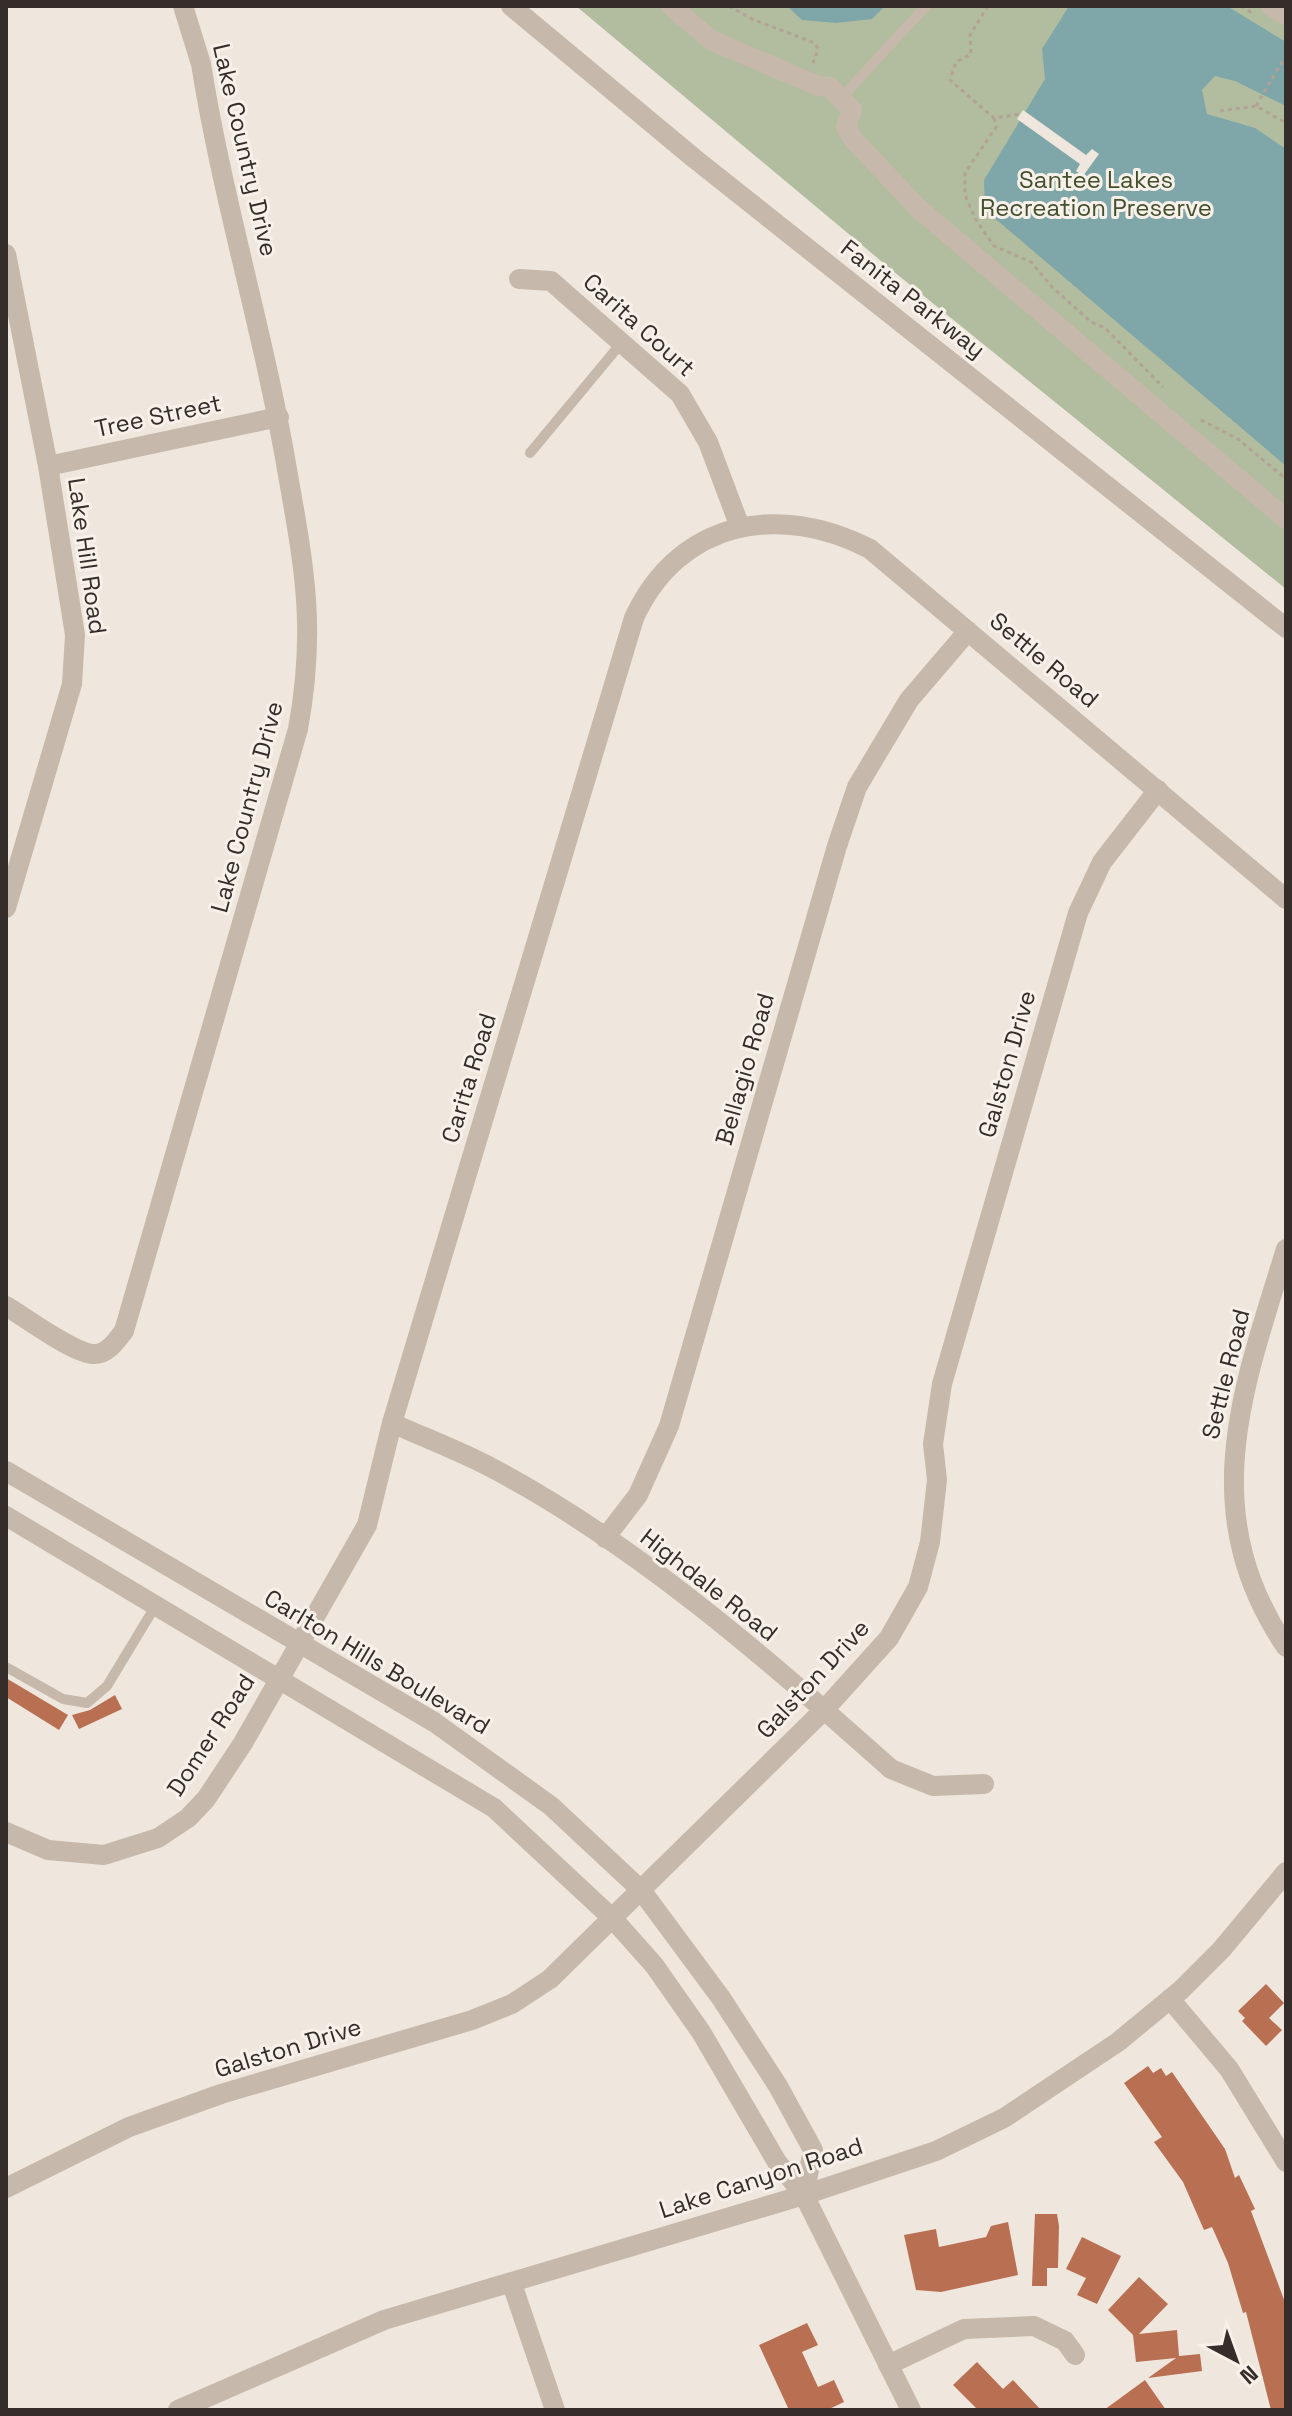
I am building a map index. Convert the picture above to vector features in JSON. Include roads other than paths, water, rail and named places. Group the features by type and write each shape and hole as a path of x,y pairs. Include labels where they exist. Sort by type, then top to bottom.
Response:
{"street":[{"name":"Lake Country Drive","path":"6,1306 77,1348 95,1354 109,1349 124,1331 298,729 306,685 307,582 279,417 201,64 183,6"},
{"name":"Fanita Parkway","path":"511,6 707,169 1286,628"},
{"path":"671,6 711,40 808,82 830,87 852,110 846,127 853,139 919,209 1286,519"},
{"path":"1271,6 1286,15"},
{"name":"Lake Hill Road","path":"6,254 48,466 75,635 74,668 6,908"},
{"name":"Carita Court","path":"519,279 551,281 680,394 708,442 740,527"},
{"name":"Tree Street","path":"48,466 279,417"},
{"name":"Settle Road","path":"740,527 797,525 853,540 870,549 1286,899"},
{"name":"Carita Road","path":"279,1678 367,1525 392,1423 634,618 651,585 680,555 711,537 740,527"},
{"name":"Bellagio Road","path":"605,1538 638,1495 669,1426 837,846 857,787 909,700 968,631"},
{"name":"Galston Drive","path":"6,2188 129,2127 221,2094 492,2012 550,1979 824,1710 889,1638 918,1587 930,1542 937,1480 933,1444 942,1384 1078,913 1102,862 1158,790"},
{"name":"Settle Road","path":"1284,1263 1246,1386 1233,1444 1232,1474 1240,1539 1251,1576 1272,1627 1286,1647"},
{"name":"Highdale Road","path":"392,1423 493,1468 605,1538 674,1587 891,1769 933,1786 984,1784"},
{"name":"Carlton Hills Boulevard","path":"6,1471 446,1730 551,1806 641,1890 721,1998 778,2086 813,2150 804,2195"},
{"path":"6,1516 494,1808 613,1919 654,1965 701,2032 777,2162 804,2195 911,2410"},
{"name":"Domer Road","path":"6,1832 48,1850 85,1856 123,1851 158,1838 188,1818 206,1799 279,1678"},
{"name":"Lake Canyon Road","path":"178,2410 384,2320 804,2195 936,2151 1004,2118 1118,2042 1170,1999 1222,1949 1286,1872"},
{"path":"1170,1999 1229,2069 1286,2162"},
{"path":"512,2284 555,2410"},
{"path":"888,2365 964,2329 1034,2326 1065,2341 1075,2355"}],"lane":[{"path":"841,98 926,6"},
{"path":"530,453 623,341"},
{"path":"6,1667 63,1699 87,1703 107,1686 156,1605"}],"water":[{"path":"787,6 885,6 872,19 836,23 802,20"},
{"path":"1069,6 1227,6 1286,42 1286,106 1235,81 1215,76 1202,90 1207,114 1255,128 1286,149 1286,466 985,210 984,180 1045,79 1042,49"}],"park label":[{"name":"Santee Lakes Recreation Preserve","path":"1096,194"}]}
